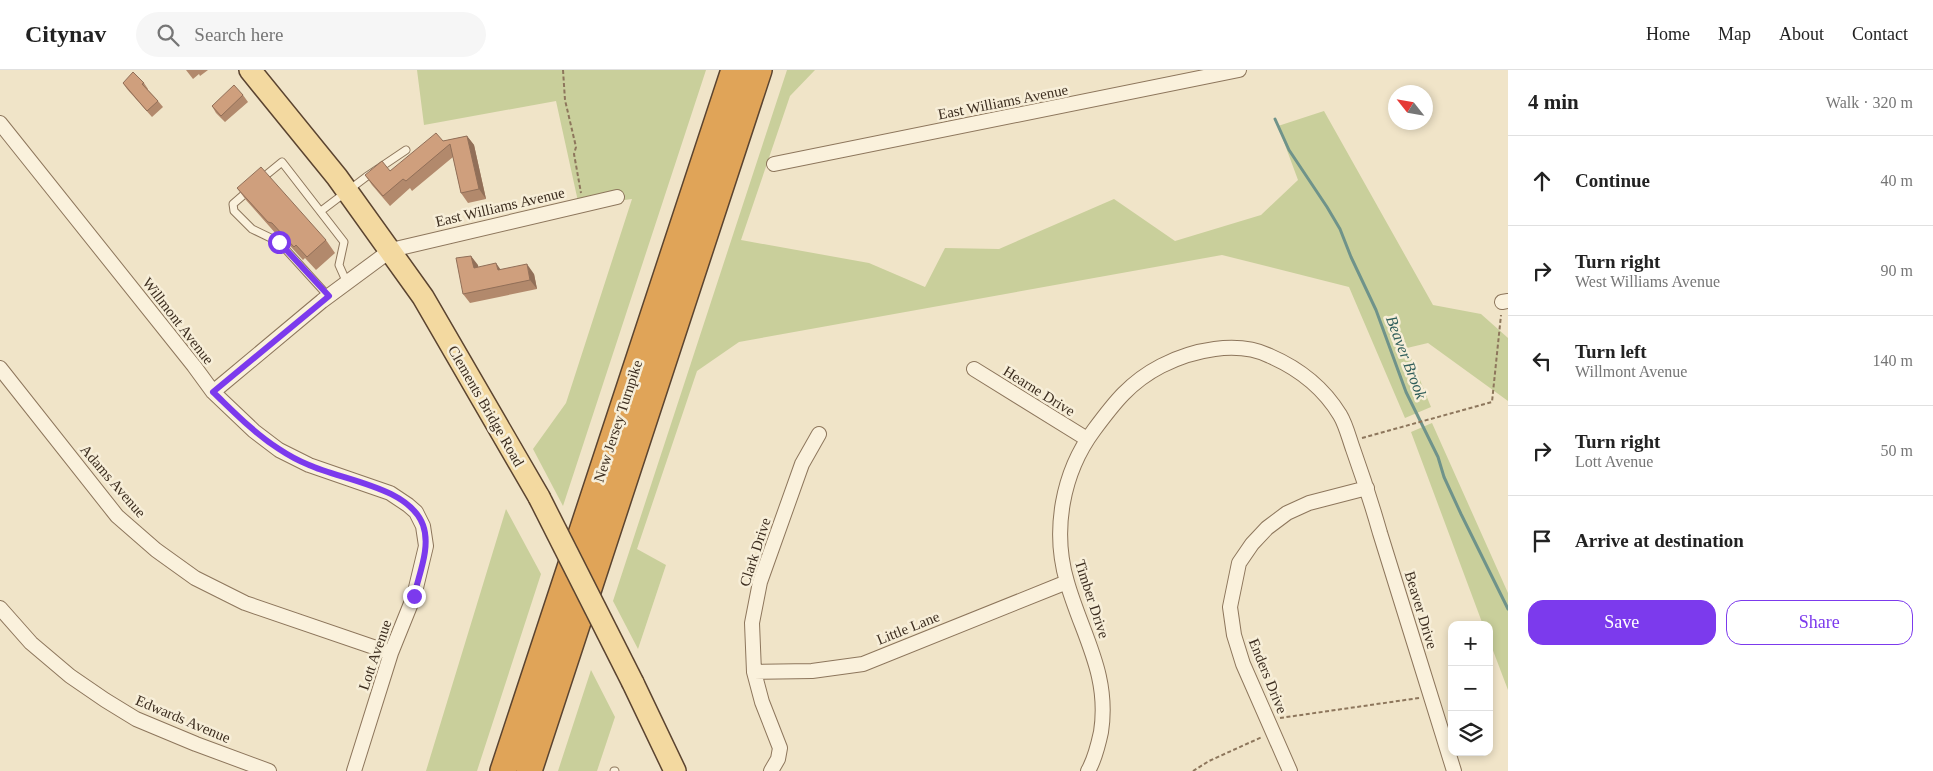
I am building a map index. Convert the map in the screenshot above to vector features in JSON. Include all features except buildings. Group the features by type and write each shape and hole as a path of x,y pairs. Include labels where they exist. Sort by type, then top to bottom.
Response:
{"highway":[{"name":"New Jersey Turnpike","path":"503,771 734,70"},
{"name":"New Jersey Turnpike","path":"529,771 759,70"}],"main road":[{"name":"Clements Bridge Road","path":"250,70 348,192 423,297 539,497 633,683 675,771"}],"street":[{"name":"East Williams Avenue","path":"774,164 1188,76 1239,70"},
{"name":"Willmont Avenue","path":"0,123 213,392 254,431 279,450 309,466 390,493 408,504 420,520"},
{"name":"East Williams Avenue","path":"391,250 617,197"},
{"path":"213,392 329,296 391,250"},
{"name":"Timber Drive","path":"1088,771 1098,747 1103,701 1097,664 1067,582 1061,555 1060,509 1070,474 1086,439 1117,398 1143,375 1176,358 1216,349 1244,348 1267,354 1288,364 1319,386 1341,417 1367,488"},
{"name":"Adams Avenue","path":"0,368 117,516 156,550 195,578 245,603 391,654"},
{"name":"Hearne Drive","path":"974,369 1086,439"},
{"name":"Clark Drive","path":"771,771 778,759 780,748 762,702 754,672 752,623 760,582 802,464 819,434"},
{"name":"Beaver Drive","path":"1367,488 1454,771"},
{"name":"Enders Drive","path":"1290,771 1243,664 1234,635 1230,607 1239,562 1267,528 1287,513 1309,503 1367,488"},
{"name":"Lott Avenue","path":"354,771 391,654 414,596 426,546 424,526 420,520"},
{"name":"Little Lane","path":"754,672 812,672 862,664 1067,582"},
{"name":"Edwards Avenue","path":"0,608 31,643 70,676 136,719 269,771"}],"lane":[{"path":"321,211 406,150"},
{"path":"329,296 279,242 252,230 234,211 233,204 282,162 344,242 339,265 347,283"}],"path":[{"path":"563,70 565,100 576,147 574,154 582,195"},
{"path":"1350,442 1492,402 1505,302"},
{"path":"1193,771 1270,726 1431,696"}],"green space":[{"path":"417,70 706,70 563,506 533,449 566,403 632,199 579,206 556,101 424,125"},
{"path":"787,70 815,70 790,96 741,240 869,263 925,287 945,248 999,249 1114,199 1175,241 1261,215 1298,180 1278,126 1324,111 1433,305 1481,314 1508,338 1508,401 1428,343 1407,348 1431,407 1405,418 1349,287 1222,255 739,342 697,371 637,549 666,565 638,649 613,601"},
{"path":"1432,423 1508,593 1508,690 1493,651 1493,621 1482,621 1411,432"},
{"path":"506,509 541,574 477,771 426,771"},
{"path":"591,670 615,717 597,771 558,771"}],"waterway":[{"name":"Beaver Brook","path":"1275,119 1289,150 1340,229 1376,310 1406,392 1438,457 1444,477 1461,514 1508,609"}],"route":[{"path":"279,242 329,296 213,392 254,431 279,450 309,466 390,493 408,504 416,512 424,526 426,546 414,596"}]}
